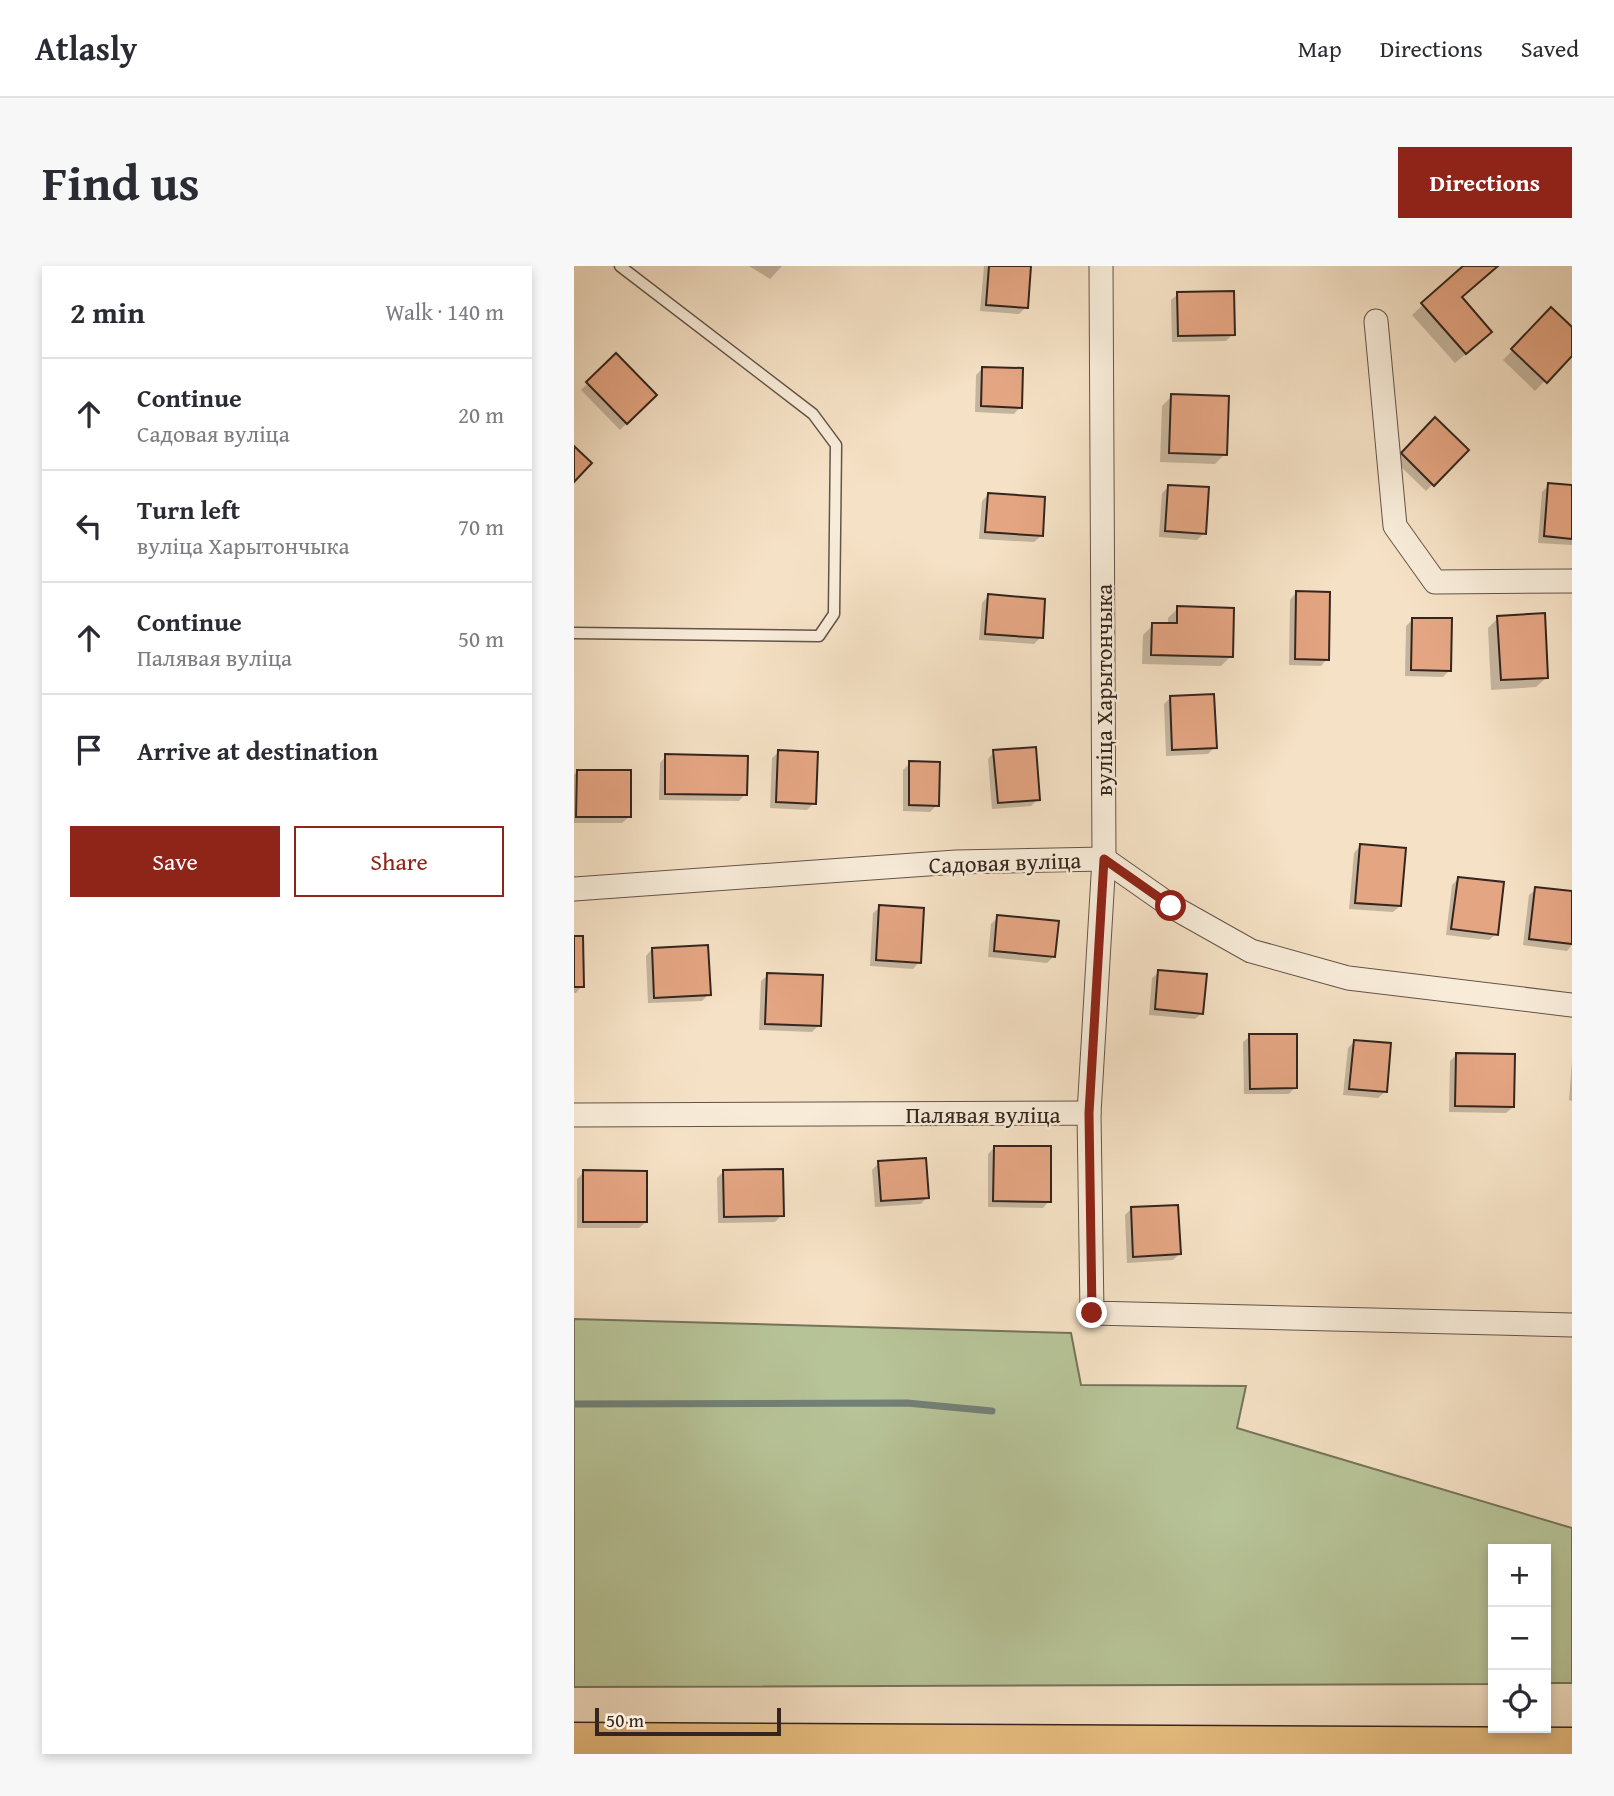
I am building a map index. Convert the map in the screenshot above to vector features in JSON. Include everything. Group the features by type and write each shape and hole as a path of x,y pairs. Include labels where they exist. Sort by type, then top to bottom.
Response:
{"highway":[{"path":"574,1742 1572,1747"}],"street":[{"name":"вуліца Харытончыка","path":"1089,1113 1104,859 1101,266"},
{"path":"1376,321 1395,526 1435,582 1572,581"},
{"name":"Садовая вуліца","path":"574,889 956,862 1104,859 1171,906 1251,951 1348,978 1572,1005"},
{"name":"Палявая вуліца","path":"574,1115 1089,1113 1092,1313 1572,1325"}],"lane":[{"path":"574,633 819,636 834,614 836,445 813,414 620,266"}],"green space":[{"path":"574,1319 1071,1333 1081,1385 1246,1386 1237,1428 1572,1528 1572,1683 1551,1683 1551,1544 1488,1544 1488,1684 574,1687"}],"building":[{"path":"989,266 1031,266 1028,308 986,305"},
{"path":"1463,266 1498,266 1462,297 1492,332 1466,354 1421,303"},
{"path":"1234,291 1235,335 1178,336 1177,292"},
{"path":"1551,307 1572,327 1572,356 1547,383 1511,349"},
{"path":"616,353 657,395 627,424 586,382"},
{"path":"982,367 1023,368 1022,408 981,406"},
{"path":"1171,394 1229,396 1227,455 1169,453"},
{"path":"1435,417 1469,450 1434,486 1401,453"},
{"path":"574,446 592,463 574,482"},
{"path":"1548,483 1572,485 1572,539 1544,536"},
{"path":"1168,485 1209,487 1206,534 1165,531"},
{"path":"988,493 1045,497 1043,536 985,532"},
{"path":"1296,591 1330,592 1329,660 1295,659"},
{"path":"988,594 1045,599 1043,638 985,634"},
{"path":"1177,606 1234,608 1233,657 1151,655 1152,623 1177,623"},
{"path":"1545,613 1548,678 1501,680 1497,616"},
{"path":"1412,618 1452,618 1451,671 1411,670"},
{"path":"1214,694 1217,748 1172,750 1170,696"},
{"path":"1036,747 1040,800 998,803 993,750"},
{"path":"778,750 818,752 816,804 776,802"},
{"path":"665,754 748,756 747,795 665,794"},
{"path":"909,761 940,762 939,806 909,805"},
{"path":"577,770 631,770 631,817 576,817"},
{"path":"1360,844 1406,848 1401,906 1355,903"},
{"path":"1458,877 1504,882 1498,935 1451,929"},
{"path":"1535,887 1572,891 1572,944 1529,939"},
{"path":"879,905 924,908 921,963 876,960"},
{"path":"997,915 1059,921 1055,957 994,951"},
{"path":"574,936 583,936 584,987 574,987"},
{"path":"708,945 711,995 654,998 652,948"},
{"path":"1158,970 1207,974 1203,1014 1155,1009"},
{"path":"767,973 823,975 821,1026 765,1024"},
{"path":"1249,1034 1297,1034 1297,1088 1250,1089"},
{"path":"1354,1040 1391,1043 1387,1092 1349,1089"},
{"path":"1456,1053 1515,1054 1514,1107 1455,1106"},
{"path":"994,1146 1051,1146 1051,1202 993,1201"},
{"path":"926,1158 929,1198 881,1201 878,1161"},
{"path":"783,1169 784,1216 724,1217 723,1170"},
{"path":"583,1170 647,1171 647,1222 583,1222"},
{"path":"1178,1205 1181,1254 1133,1257 1131,1207"}],"waterway":[{"path":"574,1404 907,1403 992,1411"}],"route":[{"path":"1092,1313 1089,1113 1104,859 1171,906"}]}
